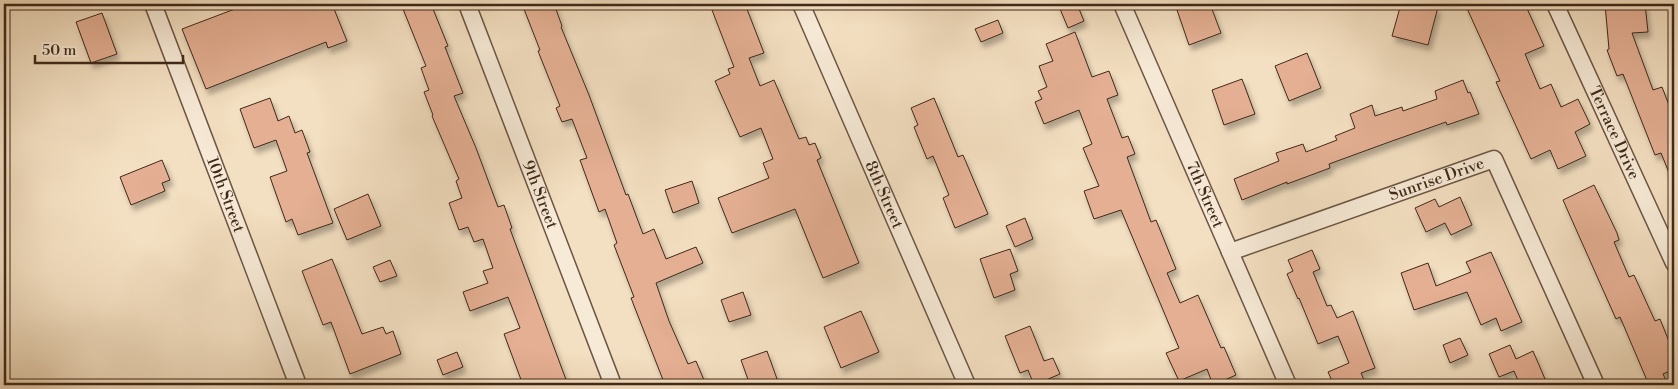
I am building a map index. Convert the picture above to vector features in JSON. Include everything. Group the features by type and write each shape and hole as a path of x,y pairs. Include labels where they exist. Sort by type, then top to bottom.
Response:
{"street":[{"name":"10th Street","path":"153,4 298,385"},
{"name":"9th Street","path":"467,4 614,385"},
{"name":"8th Street","path":"801,4 967,385"},
{"name":"7th Street","path":"1122,4 1288,385"},
{"name":"Terrace Drive","path":"1555,4 1674,263"},
{"name":"Sunrise Drive","path":"1230,252 1494,159 1596,385"}],"building":[{"path":"248,4 302,4 304,8 315,4 332,4 347,41 328,48 326,42 206,89 182,29"},
{"path":"401,4 431,4 448,46 445,47 463,93 454,96 498,207 504,205 512,228 510,229 568,385 523,385 504,334 520,328 508,297 470,311 463,292 488,283 483,271 493,268 483,239 474,242 468,227 459,230 449,203 462,198 456,181 459,179 432,116 424,92 429,90 421,68 426,66"},
{"path":"522,4 554,4 561,27 589,95 626,195 628,194 643,234 654,229 666,259 696,247 703,263 656,283 669,321 688,364 696,361 706,385 665,385 631,298 634,297 614,245 617,243 605,209 599,212 580,160 587,158 572,119 562,122 556,108 560,106"},
{"path":"727,4 745,4 764,53 749,58 760,86 774,80 799,139 806,137 809,145 815,143 821,158 817,160 859,263 823,278 795,209 732,233 718,198 769,178 763,163 773,159 761,128 740,137 715,81 730,74 728,69 734,67 712,10"},
{"path":"1058,4 1077,4 1084,21 1068,28"},
{"path":"1194,4 1210,4 1221,33 1189,45 1177,10"},
{"path":"1401,4 1424,4 1438,7 1428,45 1392,36"},
{"path":"1465,4 1525,4 1544,46 1525,54 1540,89 1551,84 1561,107 1578,99 1590,124 1575,132 1586,156 1558,169 1550,150 1531,159 1496,82 1500,81"},
{"path":"1605,4 1645,4 1648,32 1632,33 1653,90 1662,87 1674,118 1674,185 1661,153 1655,155 1623,74 1617,76 1607,50 1609,49"},
{"path":"102,13 117,54 91,63 76,22"},
{"path":"998,20 1003,33 981,42 975,29"},
{"path":"1075,32 1092,77 1109,71 1118,95 1107,99 1122,138 1128,136 1135,154 1127,157 1151,222 1156,220 1176,269 1167,273 1180,303 1198,295 1221,348 1224,347 1236,375 1213,385 1207,369 1179,381 1166,353 1179,348 1121,210 1094,219 1084,191 1099,186 1083,148 1092,144 1079,110 1044,124 1035,102 1042,99 1038,91 1047,87 1039,66 1053,61 1046,44"},
{"path":"1307,53 1321,88 1289,101 1275,66"},
{"path":"1242,79 1255,114 1224,125 1212,90"},
{"path":"1463,80 1479,114 1447,125 1446,122 1392,141 1329,164 1330,168 1287,184 1287,182 1242,200 1234,179 1279,161 1276,153 1303,144 1306,152 1337,140 1335,136 1355,128 1350,114 1372,105 1375,116 1402,107 1403,111 1437,99 1435,91"},
{"path":"270,98 278,121 289,116 295,133 302,130 310,152 307,153 333,223 298,235 292,219 286,222 270,177 287,171 276,140 254,148 240,109"},
{"path":"934,98 958,157 963,155 988,214 955,228 943,198 949,195 933,156 927,159 914,127 918,125 911,108"},
{"path":"162,160 170,180 162,183 165,191 131,205 120,177"},
{"path":"692,181 699,203 673,213 665,190"},
{"path":"1594,185 1617,233 1619,240 1614,242 1629,277 1634,275 1655,321 1660,319 1674,354 1674,369 1663,374 1668,385 1649,385 1620,317 1616,319 1563,200"},
{"path":"368,194 381,226 347,240 334,209"},
{"path":"1460,197 1472,225 1451,235 1445,223 1426,232 1415,208 1435,199 1439,207"},
{"path":"1025,218 1033,239 1015,247 1006,226"},
{"path":"1010,249 1018,271 1010,274 1015,290 994,298 980,259"},
{"path":"1312,250 1320,269 1313,272 1327,306 1331,305 1337,318 1353,311 1375,368 1361,373 1366,385 1334,385 1328,372 1349,363 1338,336 1318,344 1287,274 1293,271 1288,260"},
{"path":"1491,252 1522,322 1501,331 1496,318 1481,325 1467,292 1414,310 1401,273 1428,263 1436,286 1471,272 1466,262"},
{"path":"332,259 362,334 383,327 386,334 393,331 401,354 350,374 331,322 323,325 302,271"},
{"path":"390,260 397,276 380,282 373,267"},
{"path":"743,292 751,315 729,322 721,300"},
{"path":"861,311 879,352 841,368 824,327"},
{"path":"1030,326 1044,361 1053,358 1060,374 1034,385 1028,370 1020,373 1005,336"},
{"path":"1460,338 1468,355 1450,363 1443,345"},
{"path":"1510,345 1516,359 1533,351 1545,379 1530,385 1520,385 1514,371 1499,377 1489,354"},
{"path":"767,351 777,379 760,385 750,385 741,360"},
{"path":"457,352 463,367 443,375 437,360"}]}
